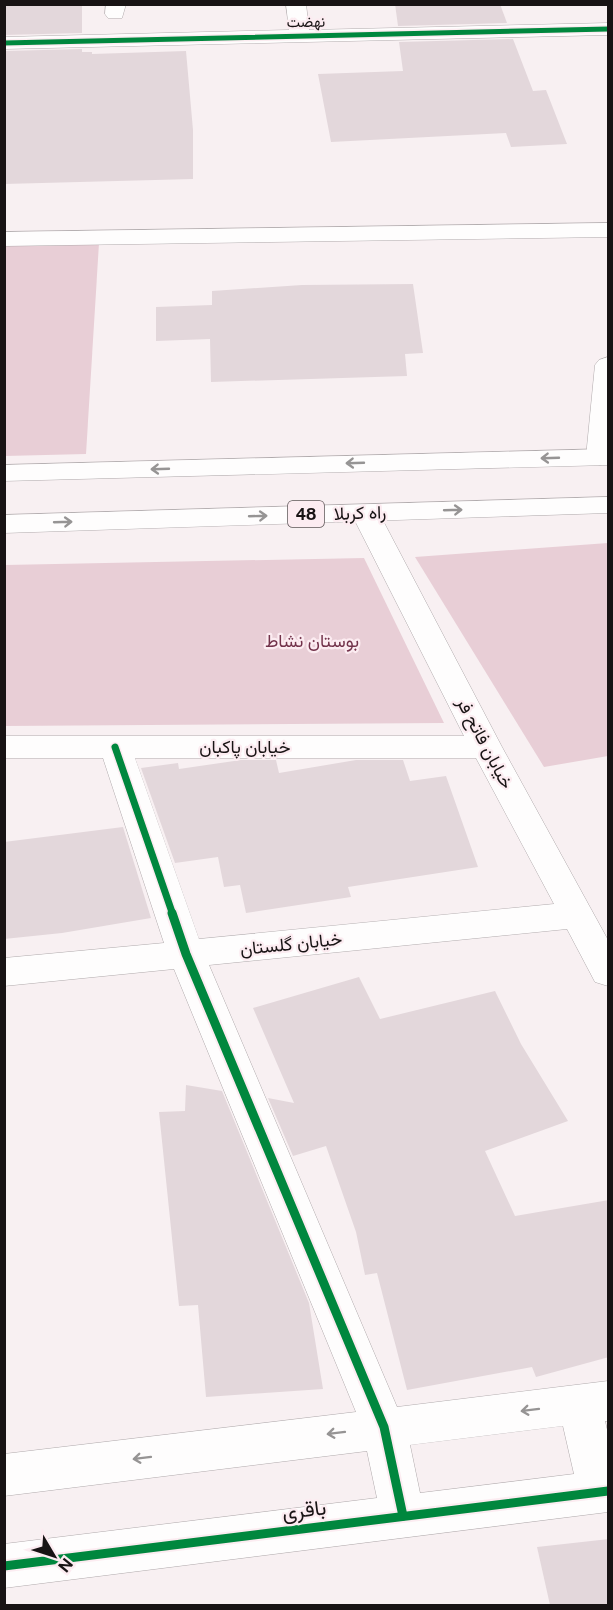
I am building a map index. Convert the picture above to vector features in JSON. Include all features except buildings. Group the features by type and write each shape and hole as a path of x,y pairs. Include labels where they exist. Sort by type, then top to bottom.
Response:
{"street":[{"path":"296,4 300,36"},
{"name":"نهضت","path":"4,43 609,29"},
{"path":"4,239 609,230"},
{"path":"4,473 604,457 609,365"},
{"name":"راه کربلا","path":"4,524 609,505"},
{"name":"خیابان فاتح فر","path":"365,513 486,747 609,972"},
{"name":"خیابان پاکبان","path":"4,747 486,747"},
{"path":"115,747 186,954 384,1427 403,1516"},
{"name":"خیابان گلستان","path":"4,972 578,915"},
{"path":"4,1475 594,1403 604,1491"},
{"name":"باقری","path":"4,1566 604,1491"}],"green space":[{"path":"99,243 86,454 5,456 4,246"},
{"path":"608,543 608,756 544,767 415,557"},
{"name":"بوستان نشاط","path":"364,558 444,723 5,726 5,565"}],"cycle path":[{"path":"4,43 608,29"},
{"path":"115,747 186,954 384,1427 403,1516"},
{"path":"4,1566 608,1491"}]}
